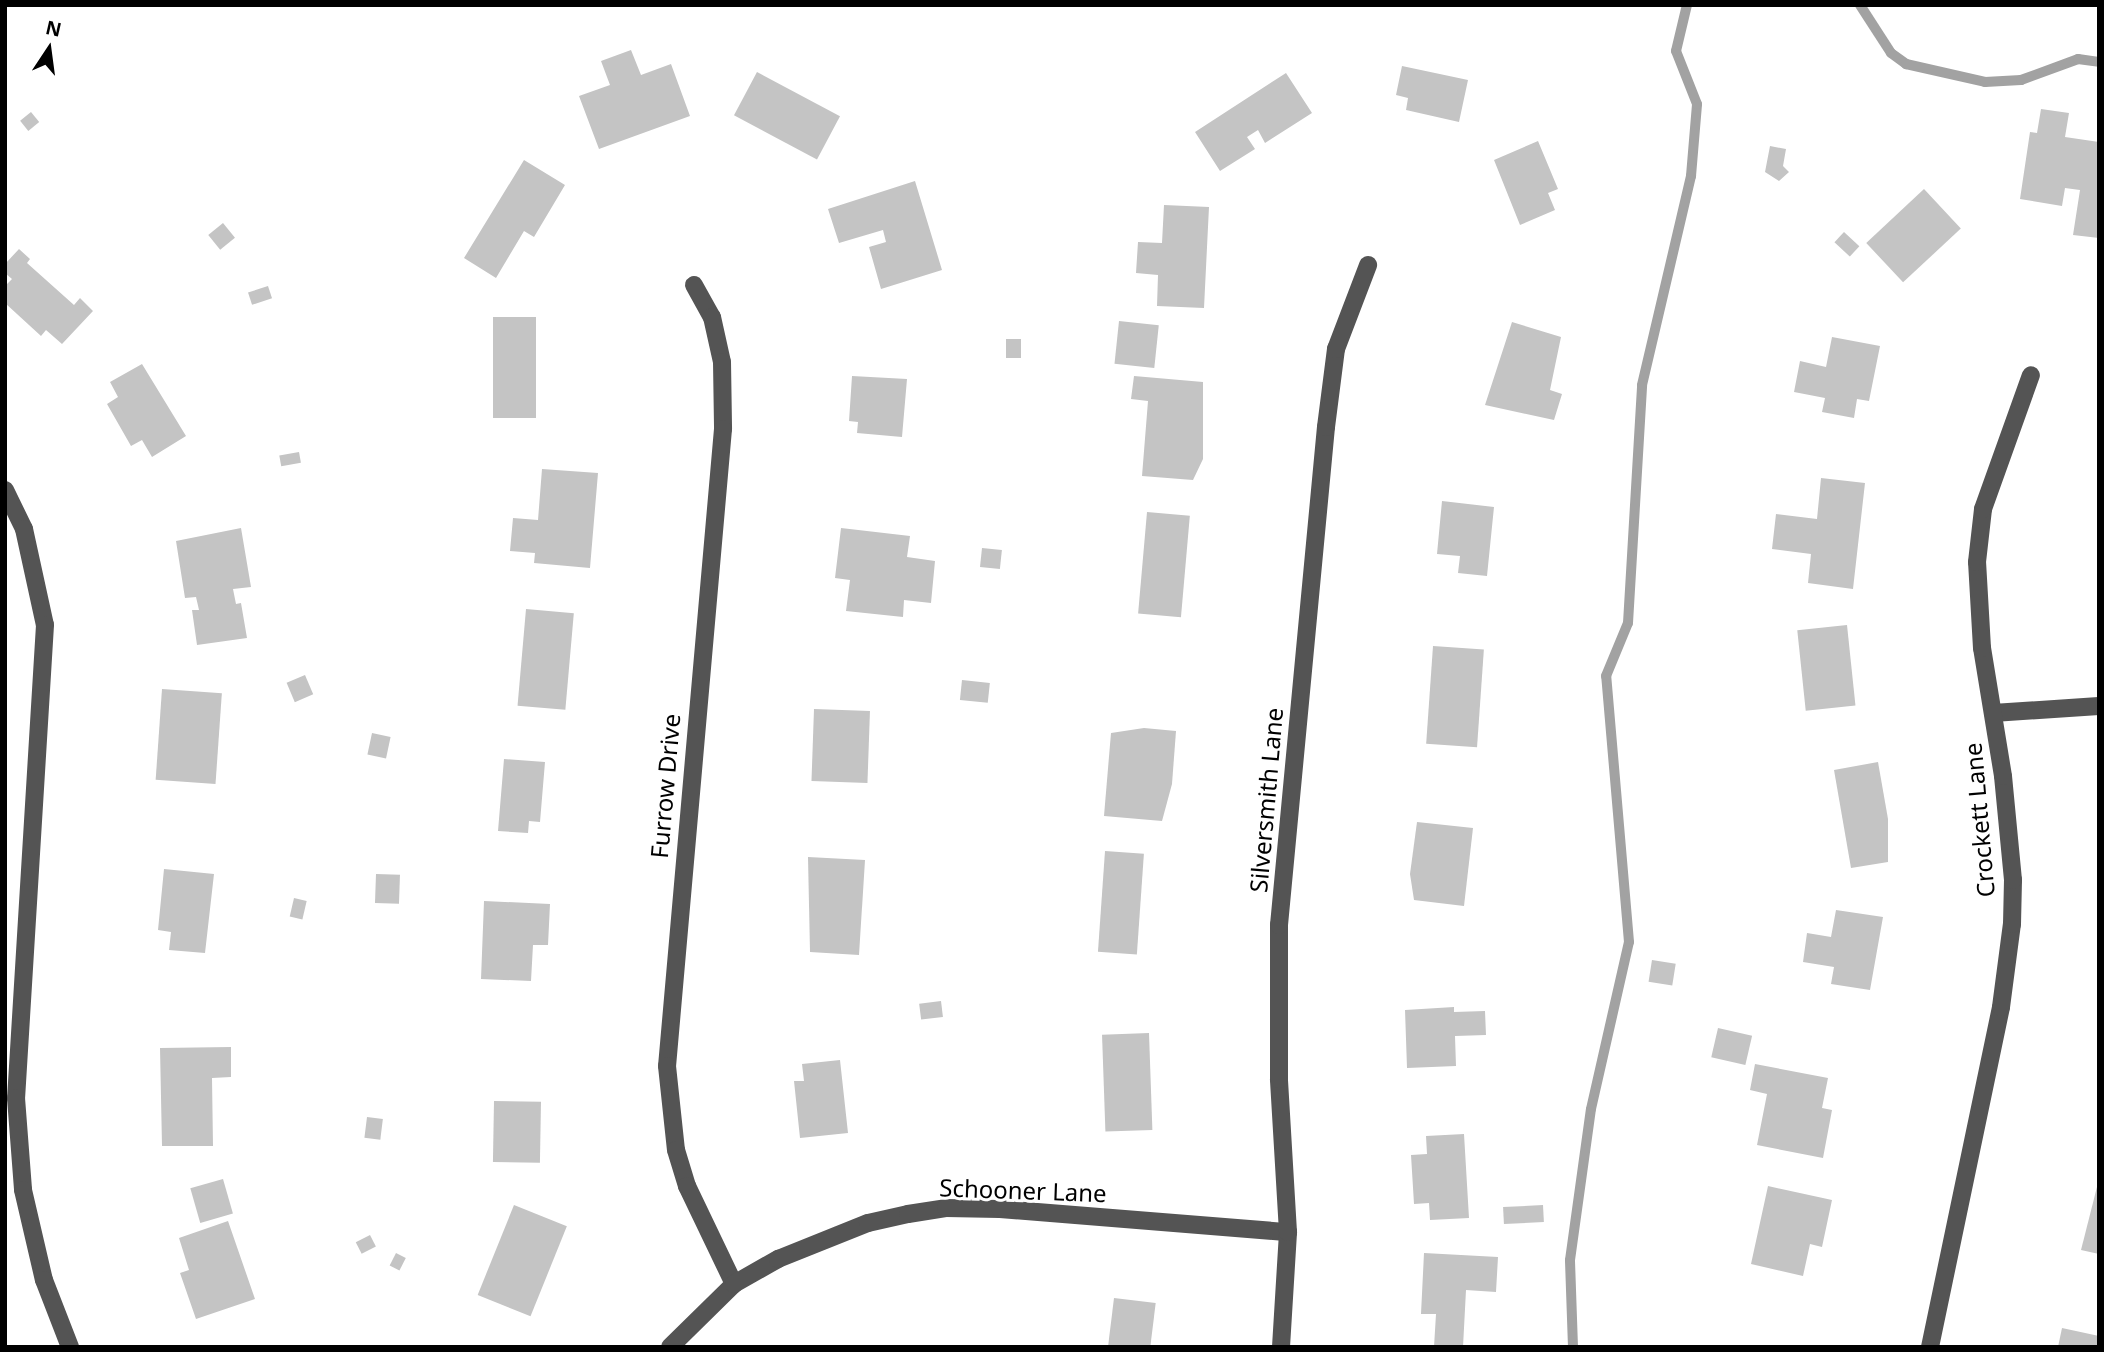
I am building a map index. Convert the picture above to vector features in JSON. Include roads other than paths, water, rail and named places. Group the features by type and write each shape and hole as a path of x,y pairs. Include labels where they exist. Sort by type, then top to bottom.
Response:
{"street":[{"name":"Silversmith Lane","path":"1281,1347 1288,1232 1279,1079 1279,925 1326,427 1336,349 1368,265"},
{"name":"Furrow Drive","path":"694,285 712,317 722,362 723,429 667,1066 680,1162 704,1230 734,1284"},
{"name":"Crockett Lane","path":"1930,1347 2001,1007 2012,924 2013,880 1977,597 1982,522 2031,375"},
{"path":"5,490 24,529 45,625 16,1098 23,1190 44,1280 71,1347"},
{"path":"1993,713 2099,706"},
{"name":"Schooner Lane","path":"670,1347 734,1284 821,1240 868,1223 946,1208 1288,1232"}],"waterway":[{"path":"1573,1347 1570,1260 1591,1109 1629,942 1606,676 1628,623 1642,385 1691,176 1697,104 1676,51 1687,5"},
{"path":"1860,5 1891,53 1906,64 1985,82 2021,80 2078,59 2099,62"}]}
